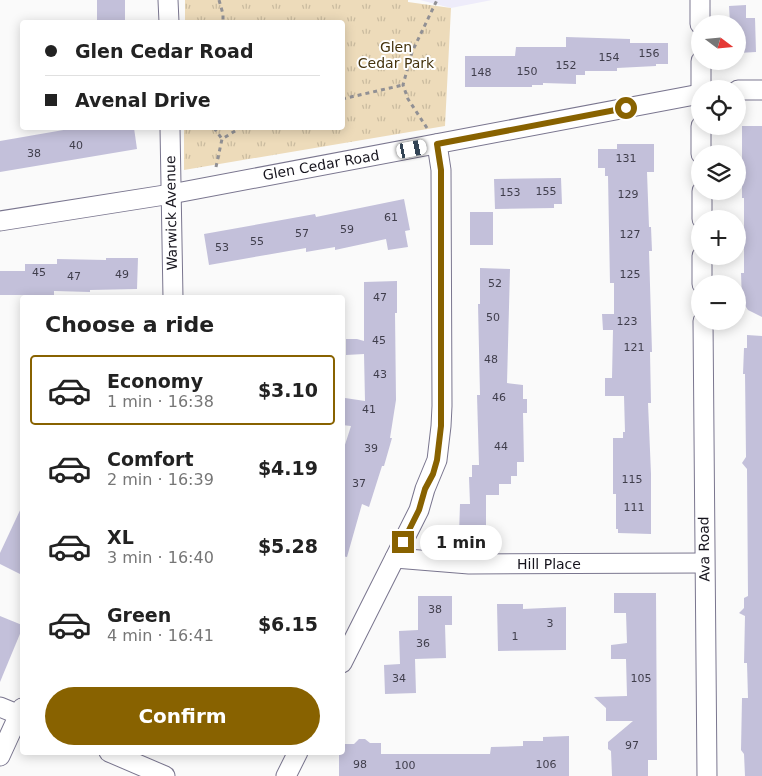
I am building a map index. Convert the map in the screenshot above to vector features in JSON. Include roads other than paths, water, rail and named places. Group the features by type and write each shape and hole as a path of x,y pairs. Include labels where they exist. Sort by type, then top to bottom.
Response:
{"street":[{"path":"168,0 169,20"},
{"path":"700,0 700,15"},
{"path":"746,90 762,90"},
{"name":"Glen Cedar Road","path":"0,222 171,194 691,96"},
{"name":"Warwick Avenue","path":"170,130 173,295"},
{"path":"345,657 419,510 437,460 441,426 441,170 437,144"},
{"name":"Ava Road","path":"702,330 707,776"},
{"name":"Hill Place","path":"395,558 469,564 704,563"},
{"path":"0,707 20,713"},
{"path":"0,756 20,715"},
{"path":"116,755 165,776"},
{"path":"286,776 296,755"}],"park label":[{"name":"Glen Cedar Park","path":"396,56"}]}
